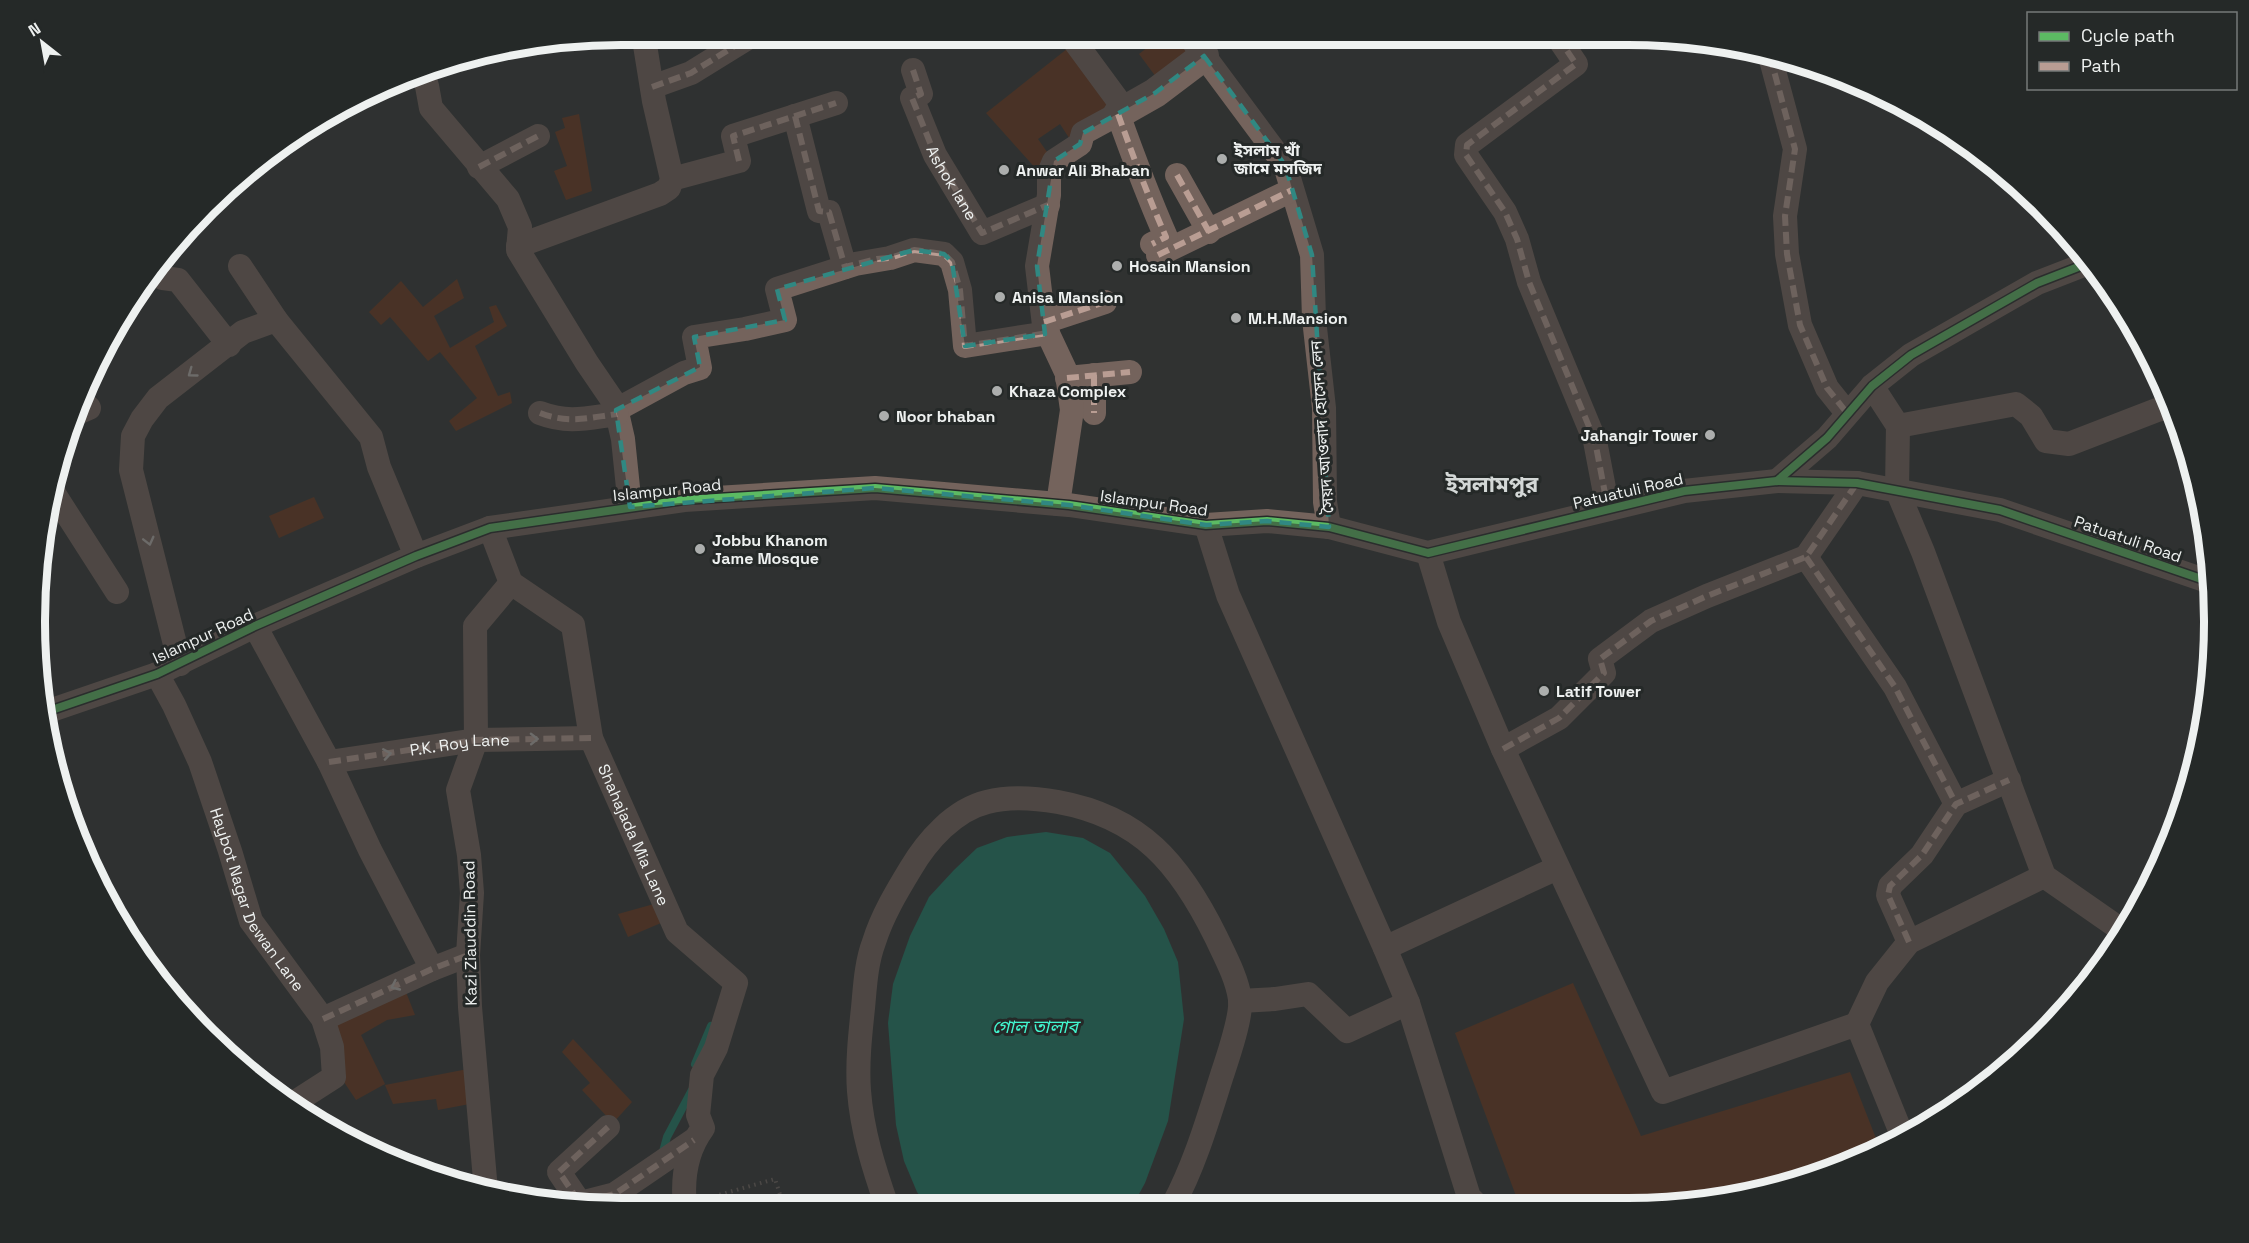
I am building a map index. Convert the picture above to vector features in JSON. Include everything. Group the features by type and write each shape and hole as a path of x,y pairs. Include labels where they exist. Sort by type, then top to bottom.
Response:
{"street":[{"path":"425,80 431,108 508,199 520,227 518,246 660,194 669,188 672,179 645,45"},
{"path":"652,87 691,73 736,45"},
{"path":"1077,45 1122,112 1131,153 1166,237 1155,250 1209,232 1292,190"},
{"path":"1563,45 1576,64 1467,145 1466,155 1505,212 1517,239 1529,282 1594,441 1608,509"},
{"path":"1058,504 1071,421 1068,378 1046,327 1037,266 1048,205 1049,173 1054,161 1080,144 1083,134 1155,93 1197,47"},
{"name":"সৈয়দ আওলাদ হোসেন লেন","path":"1197,47 1285,165 1312,255 1314,319 1324,408 1325,502 1329,527"},
{"path":"1772,64 1795,149 1785,216 1787,254 1800,325 1827,388 1847,413"},
{"name":"Ashok lane","path":"913,70 921,94 912,98 935,155 982,233 1048,205"},
{"path":"672,179 739,161 733,136 836,103"},
{"path":"795,116 819,211 829,212 845,267"},
{"path":"479,167 538,136"},
{"path":"1177,176 1209,232"},
{"name":"Islampur Road","path":"518,246 518,250 547,299 615,404 623,439 630,507"},
{"path":"540,413 557,419 571,420 616,412 684,373 700,368 694,337 785,320 777,289 845,267 890,258 914,250 944,254 952,262 960,290 965,346 1046,327 1105,302"},
{"path":"240,266 276,320 371,437 379,467 417,556"},
{"path":"1777,481 1827,438 1872,386 1911,356 2037,283 2081,266"},
{"path":"161,275 163,278 178,280 229,345"},
{"path":"180,664 131,470 133,436 142,419 158,398 243,332 276,320"},
{"path":"1068,378 1130,372"},
{"path":"1094,375 1094,413"},
{"path":"1872,386 1898,426 1897,490 1923,552 2044,876 2116,927"},
{"path":"1898,426 2016,404 2031,416 2046,441 2069,444 2163,409"},
{"name":"Patuatuli Road","path":"1329,527 1428,553 1684,490 1777,481 1857,483 2000,510 2203,579"},
{"path":"1503,749 1558,718 1604,673 1600,659 1652,621 1707,596 1806,557 1857,483"},
{"name":"Islampur Road","path":"52,710 157,674 255,626 417,556 490,528 630,507 684,500 874,488 1058,504 1206,525 1267,521 1329,527"},
{"path":"58,500 117,592"},
{"path":"1206,525 1228,595 1408,1003 1470,1198"},
{"path":"490,528 511,583"},
{"path":"1428,553 1449,622 1503,749 1663,1092 1857,1024 1877,982 1909,942 2044,876"},
{"path":"1806,557 1895,687 1956,804"},
{"name":"Shahajada Mia Lane","path":"511,583 573,625 591,738 677,932 736,983 716,1048 702,1075 698,1115 702,1128 694,1140 685,1172 684,1198"},
{"name":"Kazi Ziauddin Road","path":"485,1181 470,1007 468,955 472,893 469,855 458,790 476,740 475,626 511,583"},
{"path":"255,626 329,762 370,850 432,969"},
{"name":"Haybot Nagar Dewan Lane","path":"157,674 200,762 251,921 323,1019 332,1047 334,1077 299,1100"},
{"name":"P.K. Roy Lane","path":"329,762 476,740 591,738"},
{"path":"1909,942 1888,895 1888,890 1922,855 1956,804 2009,780"},
{"path":"884,1198 872,1165 859,1092 859,1044 865,982 873,943 897,891 923,849 957,815 986,802 1032,798 1084,807 1131,828 1164,855 1190,889 1228,963 1240,1001 1233,1041 1200,1144 1177,1198"},
{"path":"1385,948 1557,868"},
{"path":"323,1019 468,955"},
{"path":"1240,1001 1308,994 1347,1031 1408,1003"},
{"path":"1857,1024 1900,1130"},
{"path":"575,1196 559,1172 608,1127"},
{"path":"602,1197 615,1194 694,1140"}],"path":[{"path":"711,1198 775,1179 781,1198"}],"highlighted area":[{"path":"1204,56 1285,165 1312,255 1329,527 1267,521 1206,525 1069,505 875,488 630,507 616,410 700,367 694,337 785,320 777,289 914,250 944,254 952,262 965,346 1045,334 1037,266 1054,161 1080,144 1083,133 1155,93"}],"shaded area":[{"path":"1072,45 1119,109 1073,144 1060,124 1038,139 1052,159 1047,181 986,113"},
{"path":"1151,45 1193,45 1198,52 1159,81 1139,54"},
{"path":"579,114 592,191 566,200 554,171 567,166 555,132 565,128 562,118"},
{"path":"457,279 464,298 434,316 450,348 494,322 489,307 496,305 507,326 475,346 498,396 510,392 512,403 456,431 449,421 477,398 440,352 428,361 390,317 381,325 369,312 401,281 423,307"},
{"path":"314,497 324,518 279,538 269,516"},
{"path":"654,904 661,923 628,937 618,914"},
{"path":"1573,983 1641,1136 1850,1072 1877,1141 1813,1167 1777,1178 1703,1193 1628,1198 1517,1198 1455,1033"},
{"path":"404,987 415,1015 387,1020 361,1035 385,1084 356,1100 342,1079 330,1021"},
{"path":"573,1039 632,1102 613,1123 582,1090 590,1083 562,1052"},
{"path":"473,1068 475,1103 438,1110 436,1099 393,1104 385,1085"}],"water":[{"name":"গোল তালাব","path":"1046,832 1083,838 1110,853 1145,896 1164,929 1178,962 1184,1019 1168,1121 1145,1183 1137,1198 921,1198 904,1161 896,1125 888,1023 893,984 910,936 929,897 977,848 1007,837"}],"waterway":[{"path":"695,1064 711,1026"},
{"path":"662,1155 667,1137 692,1090"}],"marked path":[{"path":"652,87 691,73 736,45"},
{"path":"1563,45 1576,64 1467,145 1466,155 1505,212 1517,239 1529,282 1595,441 1608,509"},
{"path":"1772,64 1795,149 1785,216 1787,254 1800,325 1827,388 1847,413"},
{"path":"913,70 921,94 912,98 935,155 982,233 1048,205"},
{"path":"739,161 733,136 836,103"},
{"path":"1118,114 1166,237 1152,244"},
{"path":"795,116 819,211 829,212 845,267 890,258 914,250 944,254 952,262 960,290 965,346 1048,333"},
{"path":"479,167 538,136"},
{"path":"1177,175 1209,232"},
{"path":"1158,255 1292,190"},
{"path":"1044,322 1105,302"},
{"path":"1067,378 1130,372"},
{"path":"1094,375 1094,413"},
{"path":"540,413 569,419 617,414"},
{"path":"1503,749 1559,718 1604,673 1600,659 1651,621 1806,557 1857,483"},
{"path":"1806,557 1895,687 1956,804"},
{"path":"329,762 476,740 591,738"},
{"path":"1909,942 1888,895 1890,886 1922,855 1956,804 2009,780"},
{"path":"323,1019 468,955"},
{"path":"575,1196 559,1172 608,1127"},
{"path":"602,1197 615,1194 694,1140"}],"cycle path":[{"path":"1777,481 1827,438 1872,386 1911,355 2037,283 2081,266"},
{"path":"52,710 157,674 255,626 416,556 490,528 684,500 875,488 1069,505 1206,525 1267,521 1329,527 1428,553 1684,491 1777,481 1857,483 2000,510 2203,579"}],"place":[{"name":"ইসলাম খাঁ জামে মসজিদ","path":"1222,159"},
{"name":"Anwar Ali Bhaban","path":"1004,170"},
{"name":"Hosain Mansion","path":"1117,266"},
{"name":"Anisa Mansion","path":"1000,297"},
{"name":"M.H.Mansion","path":"1236,318"},
{"name":"Khaza Complex","path":"997,391"},
{"name":"Noor bhaban","path":"884,416"},
{"name":"Jahangir Tower","path":"1710,435"},
{"name":"Jobbu Khanom Jame Mosque","path":"700,549"},
{"name":"Latif Tower","path":"1544,691"}],"district":[{"name":"ইসলামপুর","path":"1492,484"}]}
